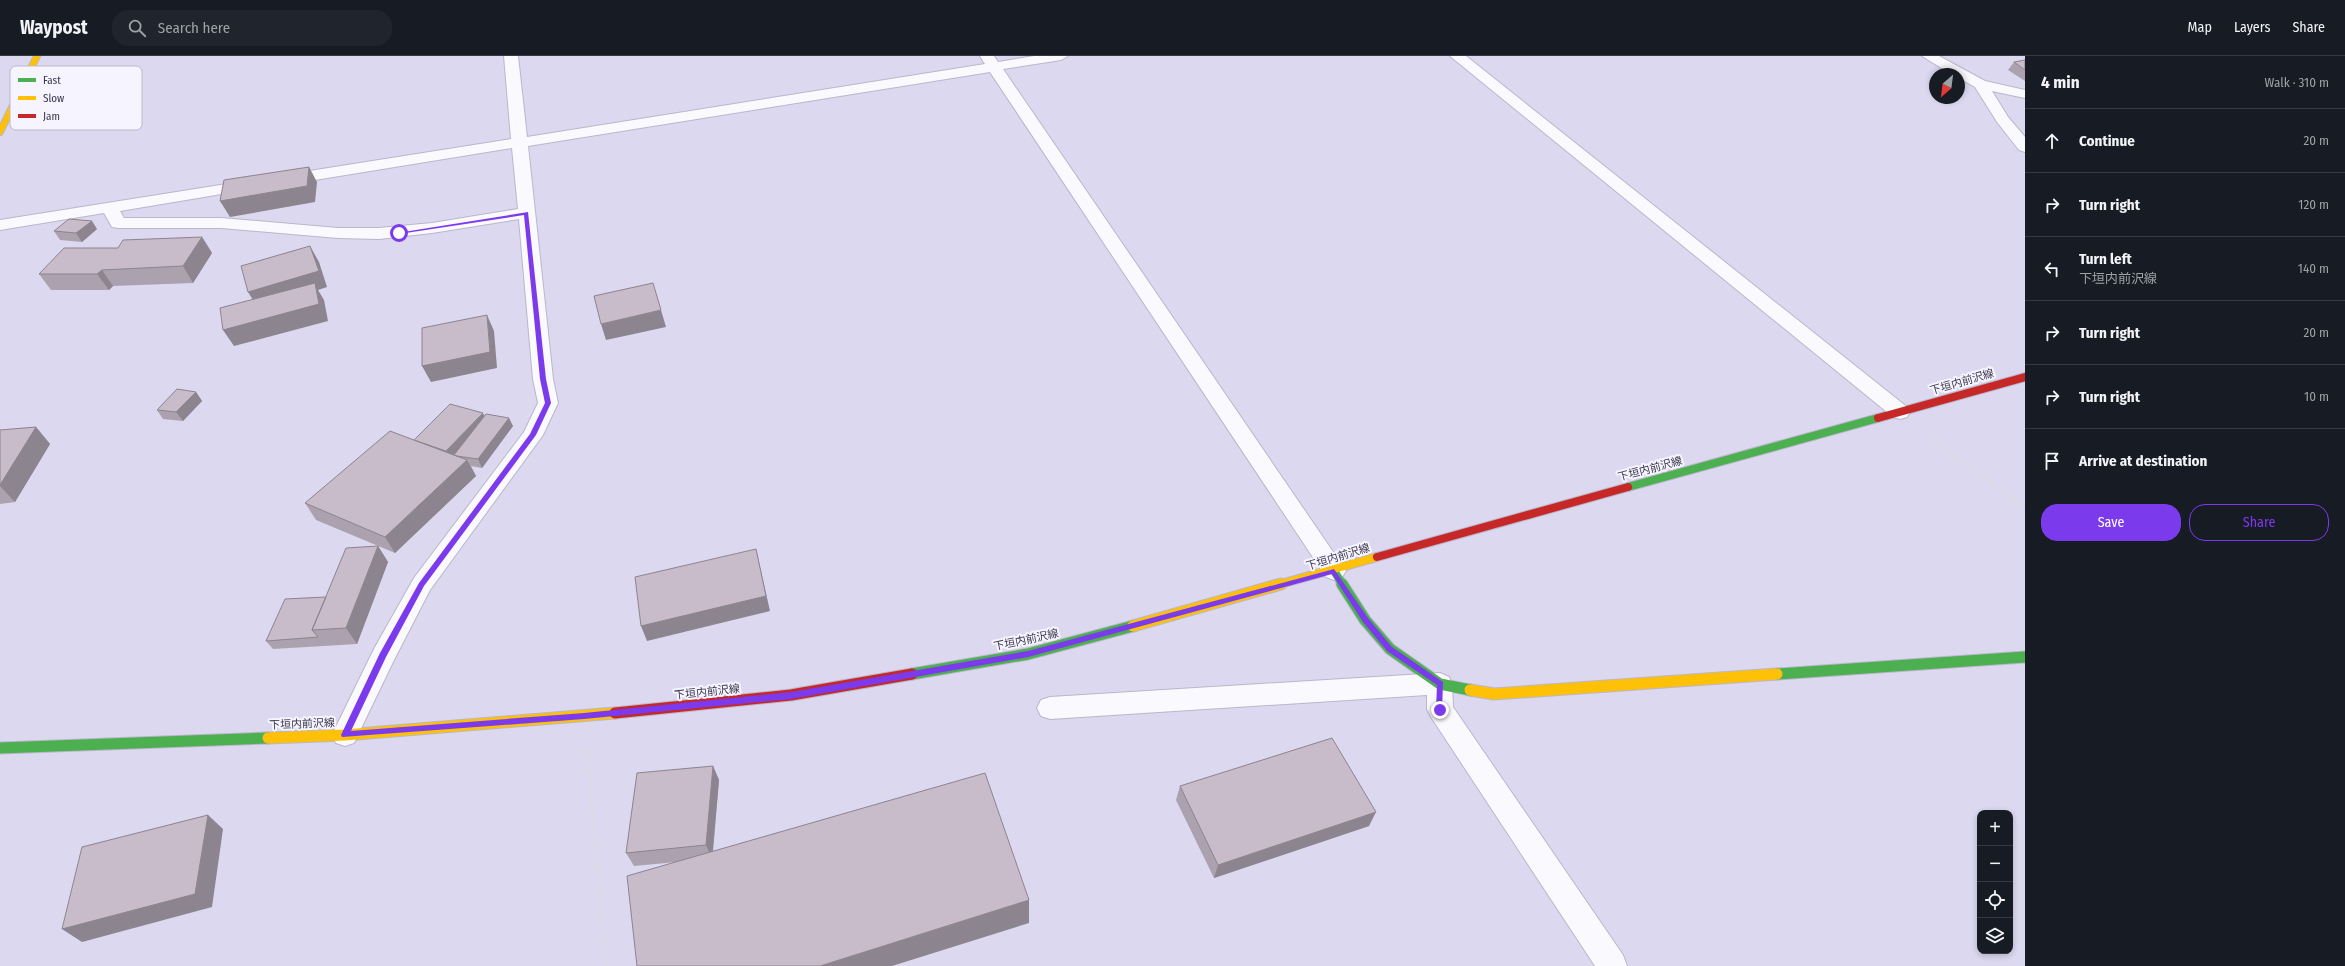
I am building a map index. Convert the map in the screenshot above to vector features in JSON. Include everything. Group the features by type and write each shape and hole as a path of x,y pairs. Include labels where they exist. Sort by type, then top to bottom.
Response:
{"main road":[{"path":"32,66 37,56"},
{"path":"0,132 10,111"},
{"name":"下垣内前沢線","path":"0,748 345,735 584,716 791,695 1028,654 1334,571 1391,553 2025,377"},
{"path":"1334,571 1365,620 1390,649 1440,684 1494,694 2025,658"}],"street":[{"path":"345,735 383,656 422,584 533,435 548,403 543,379 511,56"},
{"path":"0,225 519,143 991,61 1061,56"},
{"path":"1457,56 1900,412"},
{"path":"1929,56 1980,84 2025,94"},
{"path":"991,61 1334,571"},
{"path":"1980,84 2002,119 2025,147"},
{"path":"110,208 118,223 149,225 235,224 310,232 356,234 399,233 526,213"},
{"path":"1050,708 1440,684 1440,710 1612,966"}],"path":[{"path":"1900,412 2025,509"},
{"path":"584,716 606,966"}],"building":[{"path":"2025,60 2025,70 2014,62"},
{"path":"309,167 307,186 220,201 224,180"},
{"path":"69,219 92,221 76,233 54,231"},
{"path":"202,237 183,266 102,270 97,274 39,274 64,248 118,248 123,240"},
{"path":"310,246 319,271 248,292 241,266"},
{"path":"315,283 319,304 223,330 220,308"},
{"path":"653,283 661,310 601,324 594,296"},
{"path":"487,315 490,352 422,366 422,328"},
{"path":"177,389 196,392 176,412 157,410"},
{"path":"450,404 483,413 446,451 414,440"},
{"path":"486,414 509,418 478,459 454,455"},
{"path":"36,427 0,485 0,430"},
{"path":"390,431 467,460 385,537 305,503"},
{"path":"378,546 346,628 312,630 346,548"},
{"path":"756,549 766,596 641,626 635,577"},
{"path":"326,597 312,630 318,637 266,641 285,599"},
{"path":"1332,738 1376,812 1218,865 1180,786"},
{"path":"713,766 706,845 626,853 637,773"},
{"path":"985,773 1029,900 820,966 637,966 627,876"},
{"path":"208,815 195,894 62,929 82,847"}],"traffic: fast":[{"path":"1628,487 1878,418"},
{"path":"1334,571 1365,620 1390,649 1440,684 1470,690"},
{"path":"912,674 1028,654 1133,626"},
{"path":"1777,674 2025,657"},
{"path":"0,748 268,738"}],"traffic: slow":[{"path":"32,66 37,56"},
{"path":"0,132 10,111"},
{"path":"1133,626 1377,557"},
{"path":"1470,690 1494,694 1777,674"},
{"path":"268,738 345,735 615,713"}],"traffic: jam":[{"path":"1878,418 2025,377"},
{"path":"1377,557 1628,487"},
{"path":"615,713 791,695 912,674"}],"route":[{"path":"399,233 526,213 543,379 548,403 533,435 422,584 383,656 345,735 584,716 791,695 1028,654 1334,571 1365,620 1390,649 1440,684 1440,710"}]}
